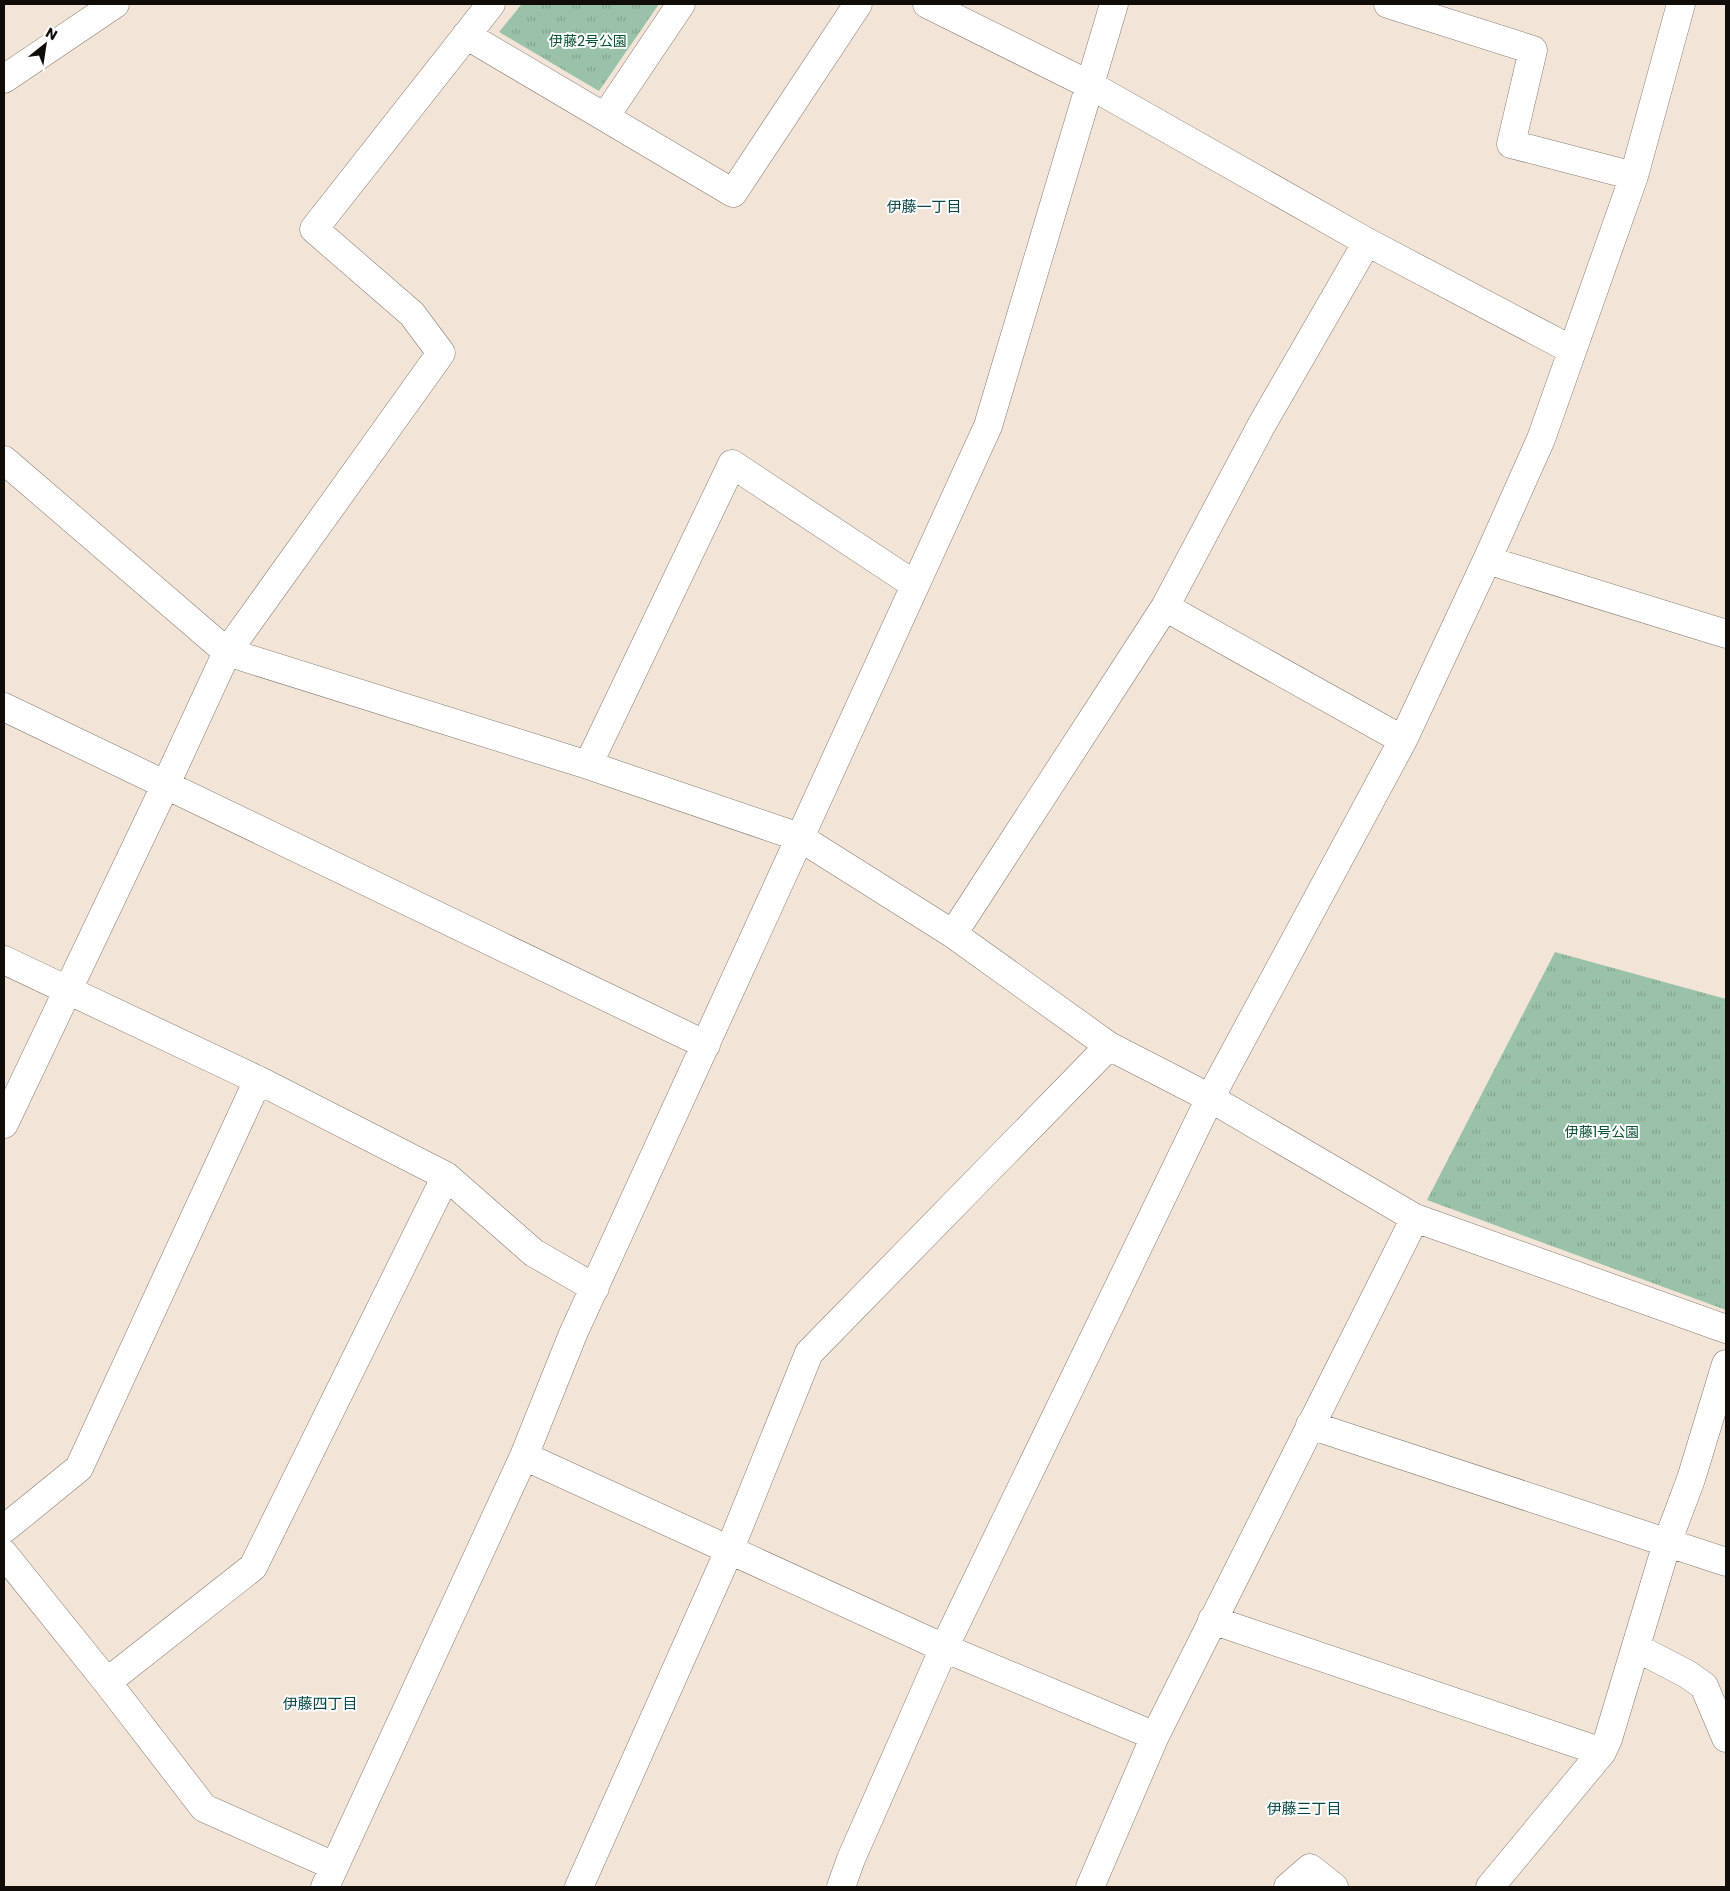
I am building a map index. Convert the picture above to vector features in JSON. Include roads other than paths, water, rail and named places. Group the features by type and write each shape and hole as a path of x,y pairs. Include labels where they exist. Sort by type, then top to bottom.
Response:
{"street":[{"path":"4,80 114,4"},
{"path":"4,1124 227,652 441,353 412,314 314,229 491,4"},
{"path":"605,117 681,4"},
{"path":"466,35 733,193 858,4"},
{"path":"927,4 1090,85 1367,242 1572,350"},
{"path":"4,1554 107,1682 204,1808 329,1877 524,1456 573,1334 988,426 1114,4"},
{"path":"1388,4 1532,50 1511,144 1634,176"},
{"path":"841,1887 851,1859 944,1648 1210,1098 1403,740 1541,439 1634,176 1681,4"},
{"path":"953,934 1165,607 1261,426 1367,242"},
{"path":"4,460 227,652 588,765 799,837 953,934 1109,1046 1210,1098 1415,1218 1726,1329"},
{"path":"588,765 732,464 915,585"},
{"path":"1487,560 1726,634"},
{"path":"1165,607 1403,740"},
{"path":"4,707 706,1045"},
{"path":"4,960 258,1080 446,1176 534,1253 595,1288"},
{"path":"579,1887 730,1551 809,1353 1109,1046"},
{"path":"4,1529 79,1468 258,1080"},
{"path":"107,1682 253,1567 446,1176"},
{"path":"1090,1887 1155,1736 1415,1218"},
{"path":"1490,1887 1602,1752 1608,1739 1667,1543 1726,1364"},
{"path":"1310,1425 1726,1562"},
{"path":"524,1456 944,1648 1155,1736"},
{"path":"1212,1620 1602,1752"},
{"path":"1636,1648 1687,1674 1704,1686 1726,1738"},
{"path":"1288,1887 1310,1868 1334,1887"}],"district":[{"name":"伊藤一丁目","path":"924,206"},
{"name":"伊藤四丁目","path":"320,1703"},
{"name":"伊藤三丁目","path":"1304,1808"}],"park label":[{"name":"伊藤2号公園","path":"588,41"},
{"name":"伊藤1号公園","path":"1602,1132"}]}
